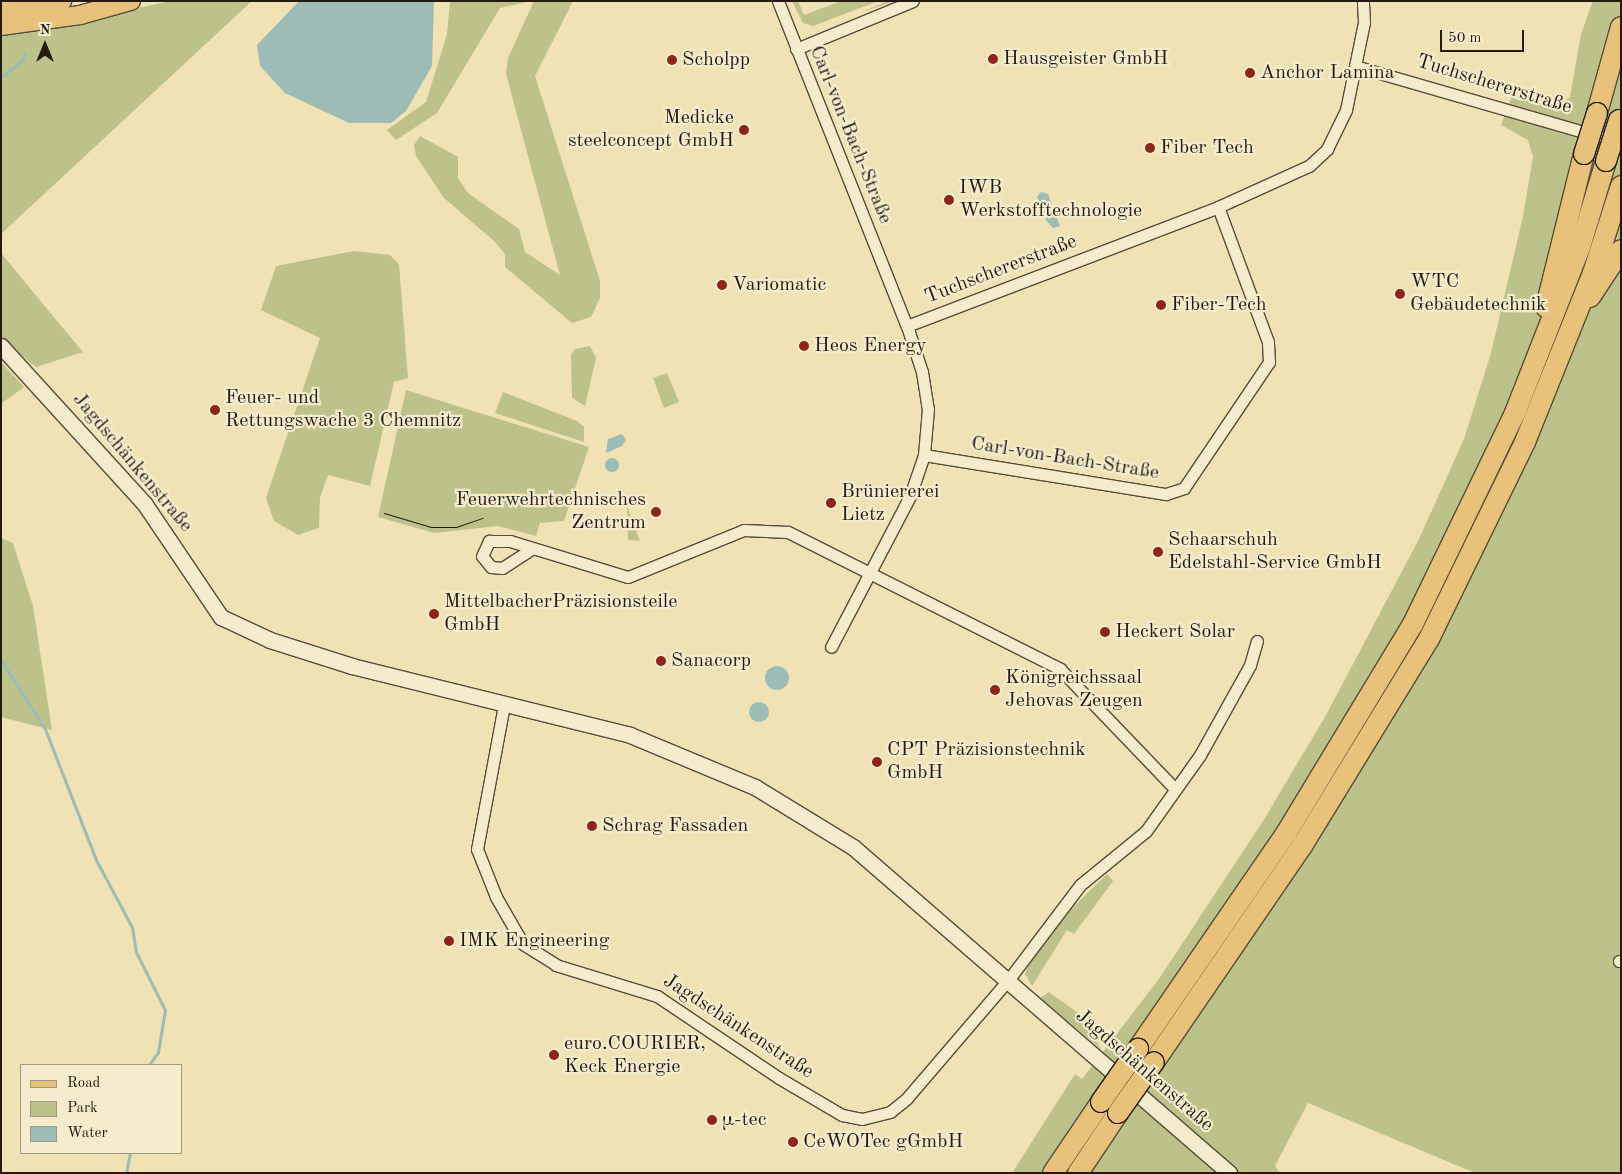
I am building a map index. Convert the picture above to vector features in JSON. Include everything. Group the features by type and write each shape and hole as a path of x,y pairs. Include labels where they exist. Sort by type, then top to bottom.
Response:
{"highway":[{"path":"1515,413 1517,384 1549,298 1584,154 1621,27"},
{"path":"1053,1173 1352,731 1418,615 1515,413 1577,255 1620,117"},
{"path":"1078,1173 1302,846 1429,639 1492,517 1575,317 1621,186"},
{"path":"1575,317 1621,250"}],"main road":[{"path":"1,10 62,1"},
{"path":"1,26 80,15 132,1"},
{"name":"Jagdschänkenstraße","path":"1,346 150,510 221,617 296,649 504,705 630,736 754,787 853,847 1009,979 1229,1173"}],"street":[{"name":"Carl-von-Bach-Straße","path":"778,1 907,326 927,403 924,455 910,496 871,574 831,647"},
{"path":"796,49 913,1"},
{"name":"Tuchschererstraße","path":"907,326 1218,207 1292,175 1327,149 1346,110 1364,22 1363,1"},
{"name":"Tuchschererstraße","path":"1355,66 1621,143"},
{"name":"Carl-von-Bach-Straße","path":"924,455 1146,492 1175,493 1184,488 1269,362 1268,342 1218,207"},
{"path":"530,550 628,577 744,530 765,528 788,532 1060,669 1174,789"},
{"name":"Jagdschänkenstraße","path":"504,705 477,848 516,932 539,958 657,996 779,1078 842,1115 862,1118 890,1112 907,1098 1009,979 1080,885 1146,831 1205,747 1250,665 1257,641"}],"green space":[{"path":"171,1 252,1 1,234 1,36"},
{"path":"450,1 532,1 500,8 437,113 396,140 387,130 426,102 447,34"},
{"path":"534,1 573,1 535,76 600,281 600,298 591,317 572,323 505,267 505,254 494,241 444,198 416,156 414,145 420,136 458,157 458,178 468,193 519,229 525,252 560,275 506,74 508,58"},
{"path":"792,1 798,1 804,15 841,1 878,1 813,26 803,23"},
{"path":"888,1 895,1 859,13"},
{"path":"1593,1 1621,1 1621,1173 1475,1173 1308,1103 1275,1166 1280,1173 1012,1173 1075,1074 1082,1079 1159,979 1263,821 1325,717 1419,539 1464,439 1491,353 1523,216 1533,157 1528,140 1501,125 1513,93 1560,104 1570,97 1581,34"},
{"path":"354,251 390,255 399,264 408,378 394,382 370,486 328,475 320,497 319,528 298,535 274,521 266,498 320,338 261,310 276,266"},
{"path":"1,253 83,352 36,367 1,339"},
{"path":"590,346 596,358 585,406 572,398 571,355 575,349"},
{"path":"1,362 24,387 1,404"},
{"path":"667,373 679,402 664,408 653,378"},
{"path":"406,390 589,447 564,521 540,523 536,536 498,526 434,533 378,517"},
{"path":"503,392 577,421 584,427 584,442 495,413"},
{"path":"627,506 640,541 628,540"},
{"path":"1,538 13,543 33,606 52,730 1,717"},
{"path":"1107,874 1113,881 1074,934 1067,930 1032,986 1025,974 1030,961 1057,923"},
{"path":"1049,992 1082,1016 1101,1049 1040,998"}],"water":[{"path":"299,1 434,1 432,66 406,111 391,123 349,123 285,93 260,66 257,45"},
{"path":"1041,192 1048,194 1060,226 1053,228 1045,219 1037,197"},
{"path":"622,434 626,440 622,446 606,453 608,439"},
{"path":"609,458 615,458 619,465 615,472 609,472 605,468 605,462"},
{"path":"777,666 786,669 789,678 786,687 777,690 768,687 765,678 768,669"},
{"path":"759,702 766,705 769,712 766,719 759,722 752,719 749,712 752,705"}],"waterway":[{"path":"1,77 23,60 25,52"},
{"path":"1,660 45,729 96,860 132,927 136,952 165,1010 158,1052 150,1064"},
{"path":"126,1173 130,1154"}],"tram line":[{"path":"384,513 431,527 456,527 482,518"}],"place":[{"name":"Hausgeister GmbH","path":"993,59"},
{"name":"Scholpp","path":"672,60"},
{"name":"Anchor Lamina","path":"1250,73"},
{"name":"Medicke steelconcept GmbH","path":"744,130"},
{"name":"Fiber Tech","path":"1150,148"},
{"name":"IWB Werkstofftechnologie","path":"949,200"},
{"name":"Variomatic","path":"722,285"},
{"name":"WTC Gebäudetechnik","path":"1400,294"},
{"name":"Fiber-Tech","path":"1161,305"},
{"name":"Heos Energy","path":"804,346"},
{"name":"Feuer- und Rettungswache 3 Chemnitz","path":"215,410"},
{"name":"Brüniererei Lietz","path":"831,503"},
{"name":"Feuerwehrtechnisches Zentrum","path":"656,512"},
{"name":"Schaarschuh Edelstahl-Service GmbH","path":"1158,552"},
{"name":"MittelbacherPräzisionsteile GmbH","path":"434,614"},
{"name":"Heckert Solar","path":"1105,632"},
{"name":"Sanacorp","path":"661,661"},
{"name":"Königreichssaal Jehovas Zeugen","path":"995,690"},
{"name":"CPT Präzisionstechnik GmbH","path":"877,762"},
{"name":"Schrag Fassaden","path":"592,826"},
{"name":"IMK Engineering","path":"449,941"},
{"name":"euro.COURIER, Keck Energie","path":"554,1055"},
{"name":"µ-tec","path":"712,1120"},
{"name":"CeWOTec gGmbH","path":"793,1142"}]}
